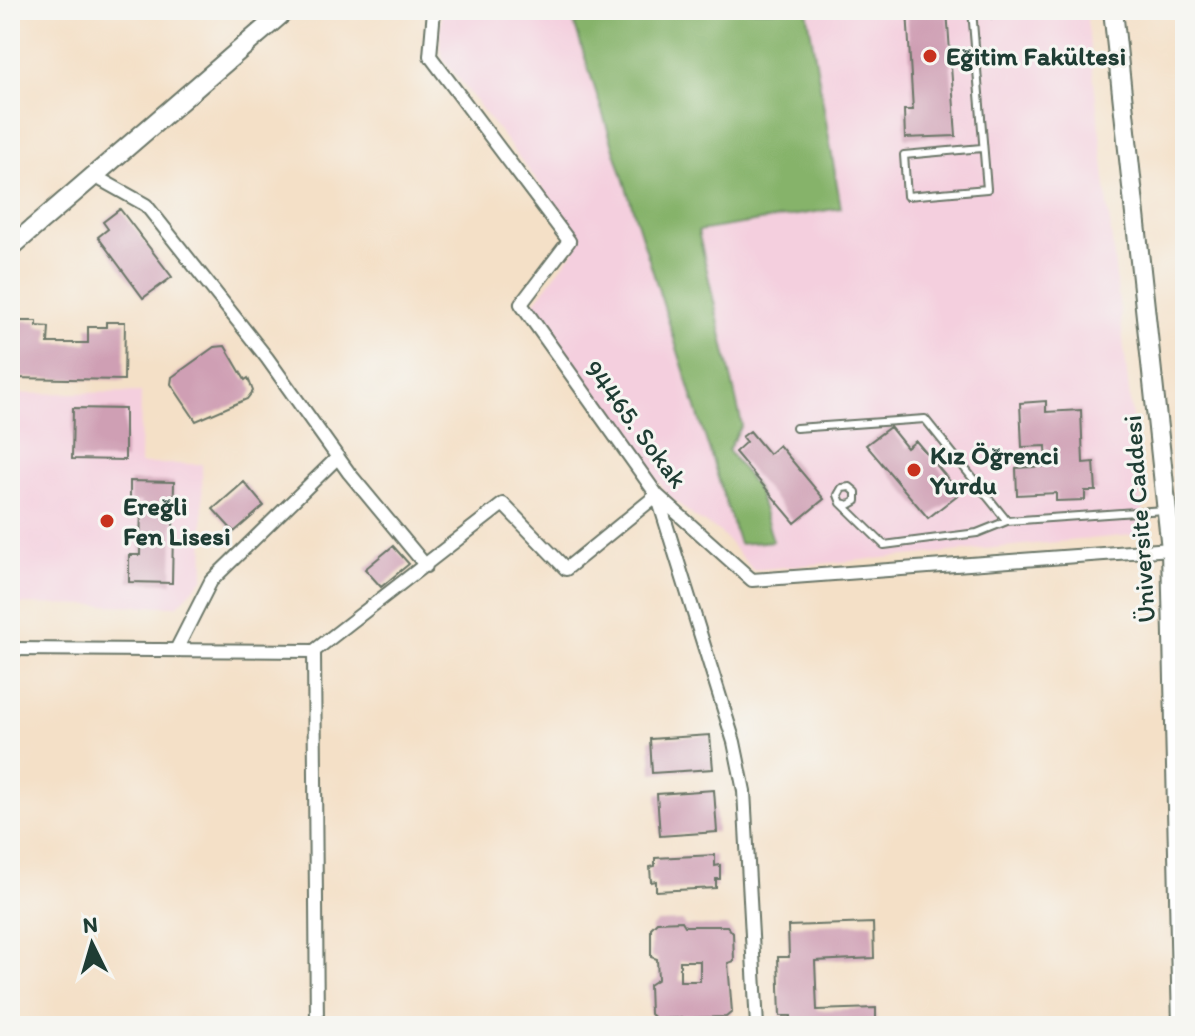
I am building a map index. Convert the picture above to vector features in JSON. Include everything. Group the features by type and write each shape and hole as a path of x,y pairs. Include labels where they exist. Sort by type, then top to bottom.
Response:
{"street":[{"path":"10,248 286,10"},
{"name":"94465. Sokak","path":"434,10 430,56 569,241 521,304 657,495 752,580 1171,549"},
{"name":"Üniversite Caddesi","path":"1113,10 1171,549 1182,1026"},
{"path":"96,177 146,205 267,358 338,457 426,566"},
{"path":"176,650 211,581 338,457"},
{"path":"10,649 314,651 503,504 566,569 657,495 734,742 744,791 757,1026"},
{"path":"314,651 317,1026"}],"lane":[{"path":"972,10 987,189 907,196 904,155 982,148"},
{"path":"796,428 925,419 1007,521"},
{"path":"841,503 884,545 977,533 1007,521 1167,510"}],"shaded area":[{"path":"441,10 1086,10 1145,534 753,570 719,531 697,519 668,495 531,307 576,248 574,229 444,60 440,49"},
{"name":"Ereğli Fen Lisesi","path":"141,392 140,464 202,464 204,578 177,606 10,604 10,394"}],"green space":[{"path":"570,10 807,10 841,208 698,231 742,425 728,450 757,489 773,541 739,544"}],"building":[{"name":"Eğitim Fakültesi","path":"907,10 947,10 956,136 905,138 904,110 913,110"},
{"path":"120,209 172,277 143,298 98,237 108,229 103,222"},
{"path":"13,321 37,321 37,326 49,327 48,343 88,343 88,327 106,327 106,322 125,322 124,380 12,378"},
{"path":"225,346 245,380 248,378 253,391 247,399 196,421 171,384 172,377 214,347"},
{"path":"1046,401 1046,412 1081,410 1083,463 1094,462 1096,491 1085,491 1085,500 1056,501 1056,493 1017,495 1016,468 1047,466 1046,446 1022,447 1020,403"},
{"path":"73,408 125,409 125,460 72,459"},
{"name":"Kız Öğrenci Yurdu","path":"890,427 907,448 916,441 960,493 928,518 866,445"},
{"path":"750,431 769,454 779,445 824,499 795,523 735,452 746,442 742,437"},
{"path":"130,481 174,482 172,583 129,582 129,555 140,555 141,502 130,501"},
{"path":"244,482 264,506 234,532 213,509"},
{"path":"393,546 409,564 381,587 365,569"},
{"path":"710,735 713,769 652,773 650,739"},
{"path":"714,790 717,832 660,836 657,794"},
{"path":"715,855 715,866 720,865 716,888 656,891 656,881 651,882 650,867 655,866 655,858"},
{"path":"682,921 685,926 727,926 733,933 734,961 728,963 732,1012 726,1017 656,1019 650,1014 649,985 658,979 657,959 651,957 651,928 657,922","holes":["680,961 700,961 700,981 680,981"]},
{"path":"873,923 874,958 815,961 817,1010 876,1008 876,1026 791,1026 791,1016 780,1016 778,957 789,957 788,926"}],"place":[{"name":"Eğitim Fakültesi","path":"930,56"},
{"name":"Kız Öğrenci Yurdu","path":"914,470"},
{"name":"Ereğli Fen Lisesi","path":"107,521"}]}
